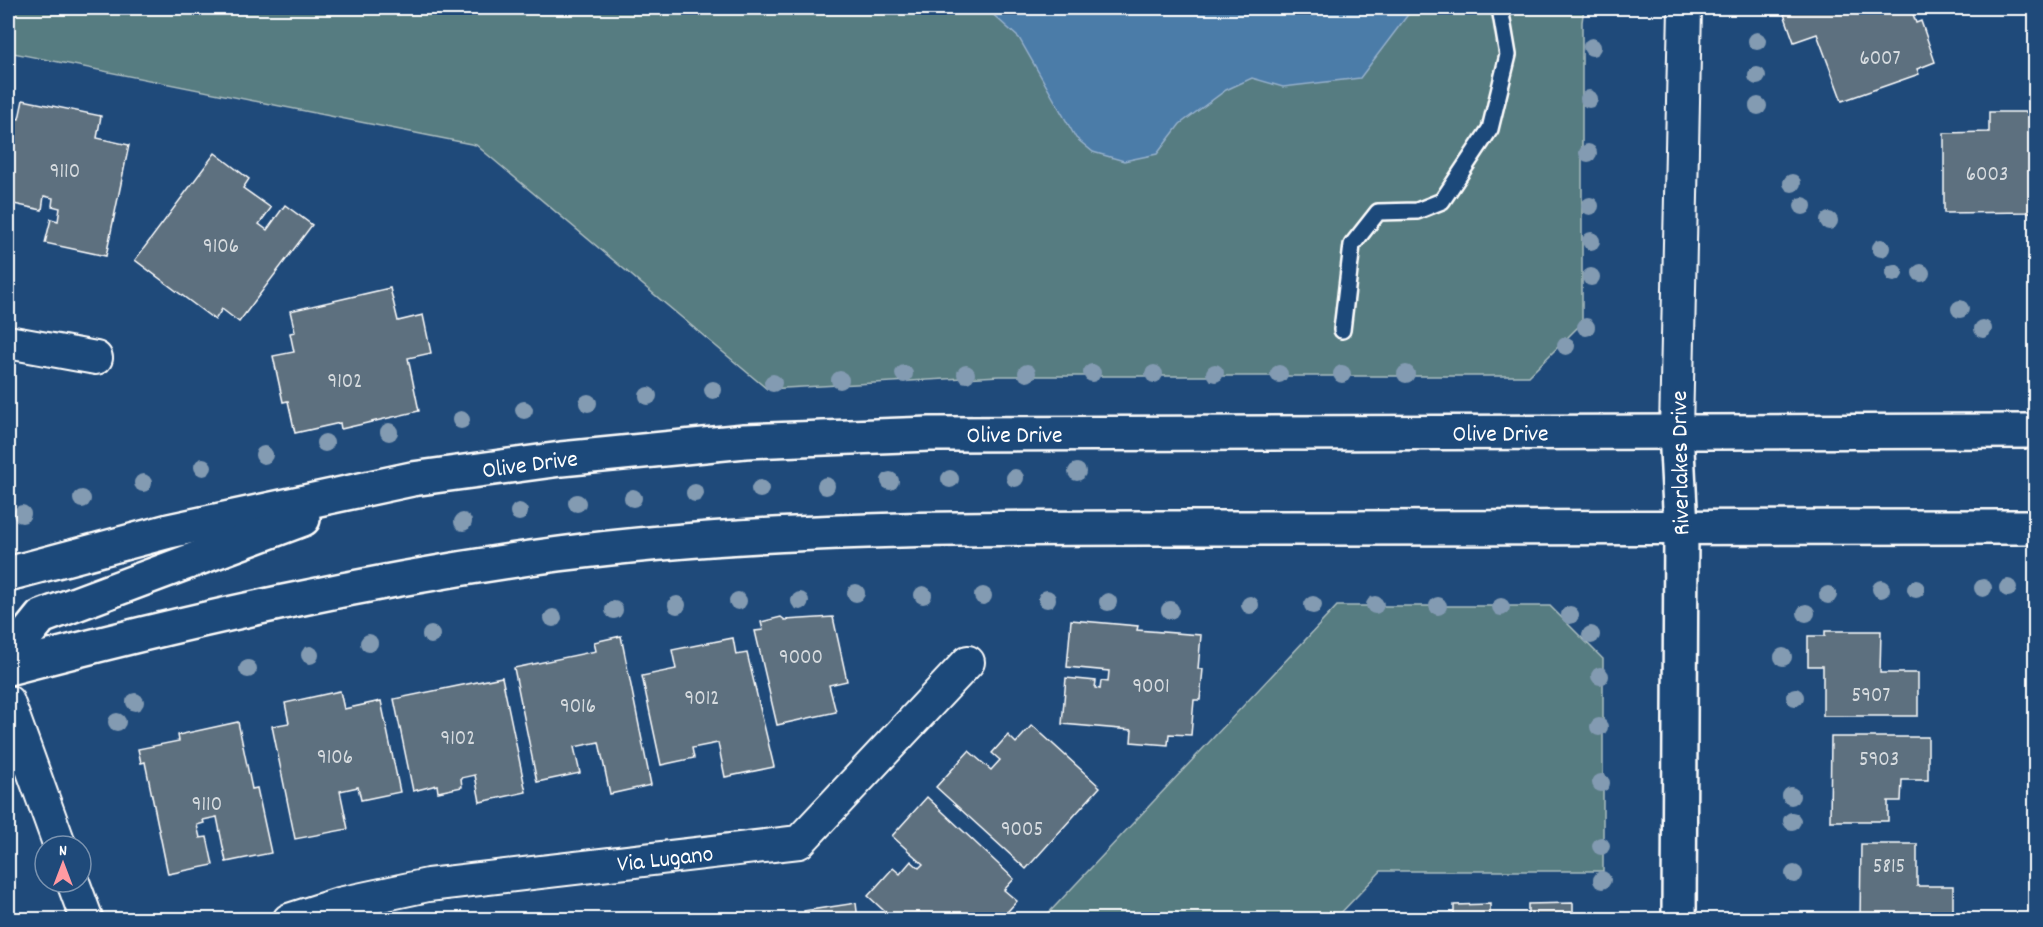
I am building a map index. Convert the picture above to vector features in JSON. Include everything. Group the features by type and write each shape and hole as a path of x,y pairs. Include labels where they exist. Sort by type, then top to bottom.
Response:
{"main road":[{"name":"Riverlakes Drive","path":"1676,431 1682,527 1679,920"},
{"name":"Olive Drive","path":"8,574 169,531 412,479 561,459 745,441 930,434 2036,432"},
{"path":"8,658 41,617 412,479"},
{"path":"8,668 169,626 350,587 561,554 745,536 930,528 2036,527"}],"street":[{"name":"Riverlakes Drive","path":"1676,431 1684,8"},
{"path":"8,342 96,358"},
{"name":"Via Lugano","path":"289,920 339,904 428,885 799,842 968,662"},
{"path":"8,702 56,834"},
{"path":"78,894 87,920"}],"lane":[{"path":"1342,330 1352,245 1378,212 1417,211 1442,201 1490,129 1508,55 1500,8"}],"green space":[{"path":"8,8 1584,8 1582,22 1582,323 1529,376 999,376 767,389 476,145 8,52"},
{"path":"1337,606 1550,606 1603,659 1603,871 1381,871 1335,919 1043,919"}],"water":[{"path":"981,8 1413,8 1360,78 1283,87 1252,78 1226,90 1180,124 1157,154 1124,161 1093,152 1076,138 1019,38 988,10"}],"building":[{"path":"1802,8 1898,8 1899,10 1911,8 1916,23 1921,21 1935,62 1917,69 1919,74 1842,101 1817,34 1794,42 1784,14"},
{"path":"23,100 101,116 97,138 129,145 106,256 45,243 51,219 58,221 60,208 52,206 53,198 44,196 42,210 9,203 8,117 19,119"},
{"path":"1989,112 2031,112 2031,212 1944,213 1944,133 1989,132"},
{"path":"215,153 249,179 243,188 271,208 259,224 267,230 285,205 312,225 239,322 222,309 215,320 135,260"},
{"path":"390,288 398,321 423,315 431,353 408,358 419,411 341,429 340,423 295,433 288,401 283,402 273,356 294,352 290,333 295,332 290,311"},
{"path":"781,617 785,620 833,617 847,681 829,685 836,712 777,725 755,631 763,630 761,622"},
{"path":"1071,620 1138,626 1137,630 1201,635 1198,669 1203,669 1200,700 1194,700 1191,735 1169,734 1168,745 1131,742 1132,730 1062,724 1066,678 1096,681 1095,688 1100,689 1101,681 1108,682 1109,671 1067,667"},
{"path":"1825,631 1881,631 1880,673 1918,673 1918,716 1823,716 1823,666 1808,666 1808,636 1825,636"},
{"path":"621,636 651,785 610,794 599,742 574,747 580,773 537,782 514,668 596,651 594,642"},
{"path":"733,638 736,655 747,653 774,767 725,777 718,743 692,748 694,758 661,765 642,676 676,669 672,650"},
{"path":"502,677 526,792 480,802 475,775 461,778 462,787 438,792 437,785 413,791 394,699"},
{"path":"340,691 344,709 381,701 400,792 361,800 358,787 340,791 348,829 295,839 272,726 289,723 285,703"},
{"path":"238,722 252,789 257,788 271,853 226,862 217,817 203,820 204,823 197,825 200,838 207,837 213,865 168,874 145,762 141,763 138,749 179,741 178,735"},
{"path":"1032,725 1100,787 1026,869 936,787 969,751 991,770 1000,760 992,753 1008,735 1016,743"},
{"path":"1831,737 1928,737 1928,780 1902,780 1901,801 1888,801 1888,821 1830,821"},
{"path":"927,797 1014,879 1004,890 1017,901 1000,920 894,920 868,896 893,868 900,874 911,861 919,868 923,864 892,836"},
{"path":"1861,844 1917,844 1917,886 1953,886 1953,920 1860,920"},
{"path":"856,903 858,920 805,920 804,911"},
{"path":"1573,903 1573,920 1528,920 1528,904"},
{"path":"1490,904 1490,920 1454,920 1454,905"},
{"path":"717,914 718,920 676,920"}]}
